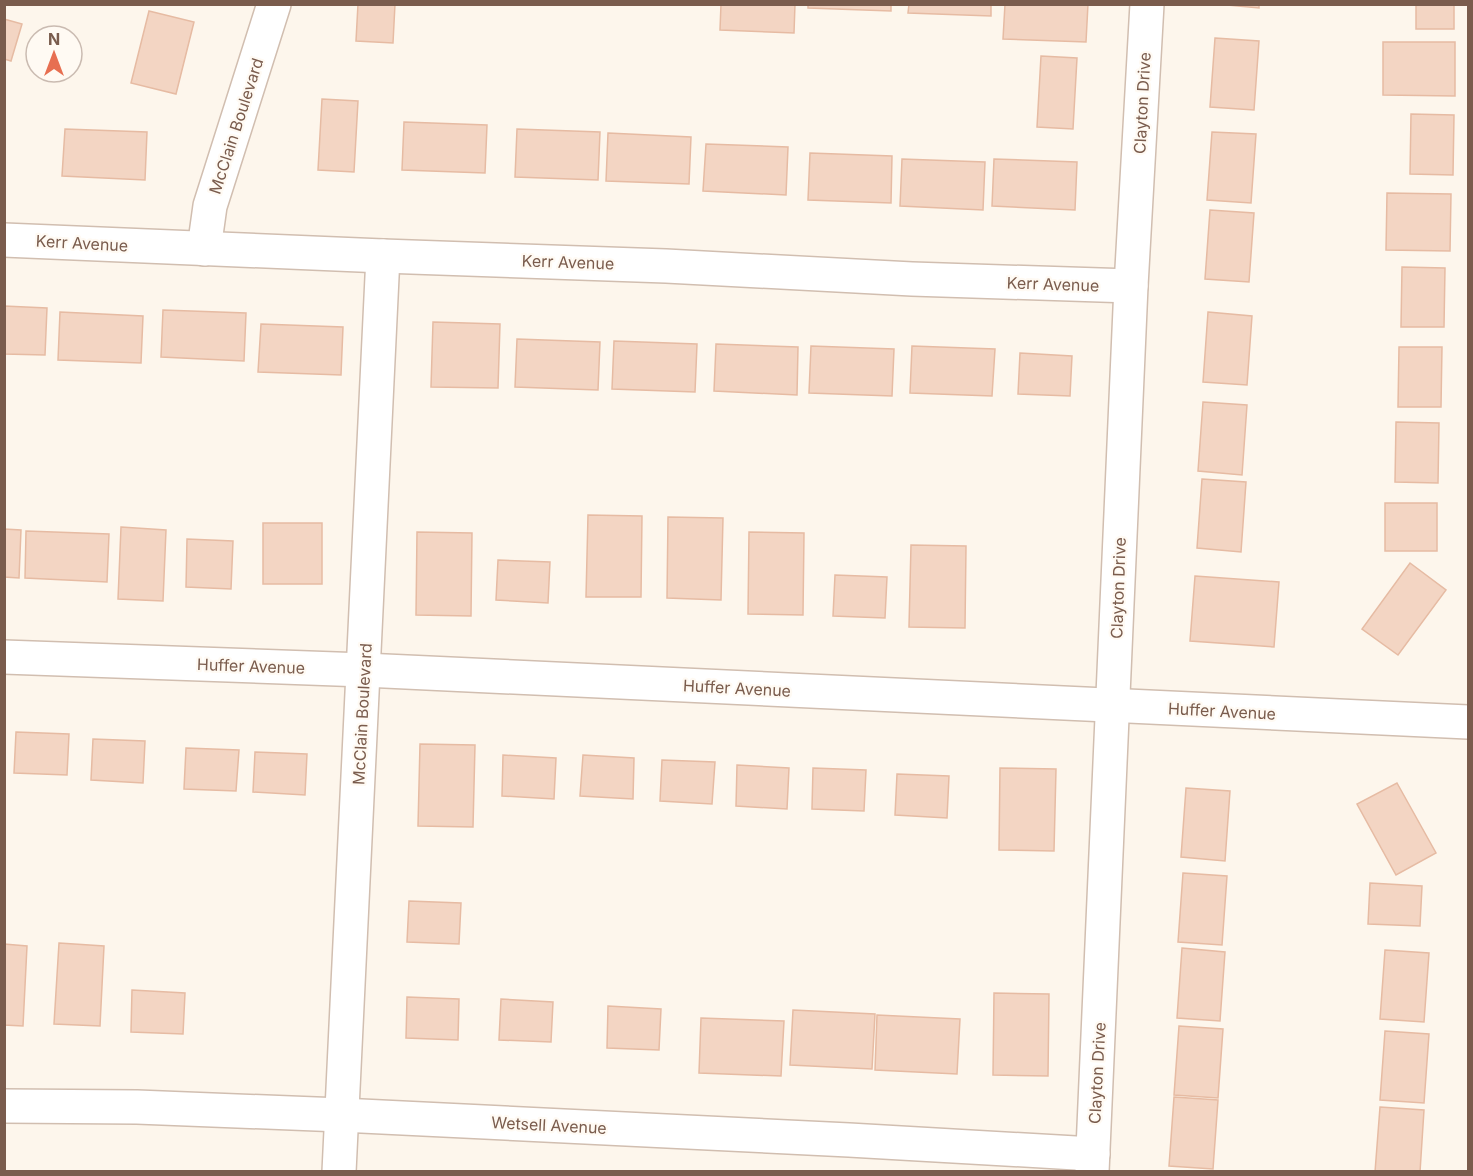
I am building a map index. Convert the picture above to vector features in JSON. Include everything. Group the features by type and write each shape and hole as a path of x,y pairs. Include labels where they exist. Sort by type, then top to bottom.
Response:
{"street":[{"name":"McClain Boulevard","path":"204,249 210,206 274,4"},
{"name":"Clayton Drive","path":"1093,1163 1131,286 1147,4"},
{"name":"Kerr Avenue","path":"4,240 666,266 912,279 1131,286"},
{"name":"McClain Boulevard","path":"339,1172 383,256"},
{"name":"Huffer Avenue","path":"4,657 364,670 1468,722"},
{"name":"Wetsell Avenue","path":"4,1106 137,1107 341,1115 849,1140 1093,1163"}],"building":[{"path":"358,4 395,4 393,43 356,41"},
{"path":"721,4 795,4 794,33 720,30"},
{"path":"808,4 891,4 891,11 808,8"},
{"path":"909,4 991,4 991,16 908,13"},
{"path":"1005,4 1088,4 1086,42 1003,39"},
{"path":"1216,4 1259,4 1259,8"},
{"path":"1416,4 1454,4 1454,29 1416,29"},
{"path":"149,11 194,22 176,94 131,83"},
{"path":"4,19 22,24 11,61 4,59"},
{"path":"1215,38 1259,41 1254,110 1210,107"},
{"path":"1383,42 1455,42 1455,96 1383,95"},
{"path":"1041,56 1077,58 1073,129 1037,127"},
{"path":"322,99 358,101 354,172 318,170"},
{"path":"1411,114 1454,115 1453,175 1410,174"},
{"path":"404,122 487,125 485,173 402,170"},
{"path":"65,129 147,132 145,180 62,176"},
{"path":"517,129 600,132 598,180 515,177"},
{"path":"1212,132 1256,134 1251,203 1207,200"},
{"path":"608,133 691,137 689,184 606,181"},
{"path":"706,144 788,147 786,195 703,191"},
{"path":"810,153 892,156 891,203 808,200"},
{"path":"902,159 985,162 983,210 900,206"},
{"path":"994,159 1077,162 1075,210 992,206"},
{"path":"1387,193 1451,194 1450,251 1386,250"},
{"path":"1210,210 1254,213 1249,282 1205,279"},
{"path":"1402,267 1445,268 1444,327 1401,327"},
{"path":"4,306 47,308 45,355 4,354"},
{"path":"163,310 246,313 244,361 161,357"},
{"path":"60,312 143,316 141,363 58,360"},
{"path":"1208,312 1252,316 1247,385 1203,382"},
{"path":"433,322 500,324 498,388 431,387"},
{"path":"261,324 343,327 341,375 258,372"},
{"path":"517,339 600,342 598,390 515,387"},
{"path":"614,341 697,344 695,392 612,389"},
{"path":"716,344 798,347 797,395 714,391"},
{"path":"811,346 894,349 892,396 809,393"},
{"path":"912,346 995,349 992,396 910,393"},
{"path":"1399,347 1442,347 1441,407 1398,407"},
{"path":"1020,353 1072,356 1070,396 1018,394"},
{"path":"1203,402 1247,405 1242,475 1198,471"},
{"path":"1396,422 1439,423 1438,483 1395,482"},
{"path":"1202,479 1246,482 1241,552 1197,548"},
{"path":"1385,503 1437,503 1437,551 1385,551"},
{"path":"588,515 642,516 641,597 586,597"},
{"path":"668,517 723,518 721,600 667,598"},
{"path":"263,523 322,523 322,584 263,584"},
{"path":"121,527 166,530 163,601 118,599"},
{"path":"4,529 21,530 19,578 4,577"},
{"path":"26,531 109,534 107,582 25,578"},
{"path":"417,532 472,533 471,616 416,615"},
{"path":"749,532 804,533 803,615 748,614"},
{"path":"187,539 233,541 231,589 186,587"},
{"path":"911,545 966,546 965,628 909,627"},
{"path":"498,560 550,562 548,603 496,600"},
{"path":"1410,563 1446,590 1398,655 1362,629"},
{"path":"835,575 887,577 885,618 833,616"},
{"path":"1195,576 1279,582 1274,647 1190,641"},
{"path":"16,732 69,734 67,775 14,773"},
{"path":"93,739 145,741 143,783 91,780"},
{"path":"420,744 475,745 473,827 418,826"},
{"path":"186,748 239,750 236,791 184,789"},
{"path":"255,752 307,754 305,795 253,792"},
{"path":"503,755 556,758 554,799 502,796"},
{"path":"583,755 634,758 633,799 580,796"},
{"path":"662,760 715,762 712,804 660,801"},
{"path":"737,765 789,768 787,809 736,806"},
{"path":"813,768 866,770 864,811 812,809"},
{"path":"1000,768 1056,769 1054,851 999,850"},
{"path":"897,774 949,776 947,818 895,815"},
{"path":"1397,783 1436,853 1396,875 1357,804"},
{"path":"1186,788 1230,791 1225,861 1181,857"},
{"path":"1183,873 1227,876 1222,945 1178,942"},
{"path":"1370,883 1422,886 1420,926 1368,924"},
{"path":"409,901 461,903 459,944 407,942"},
{"path":"59,943 104,946 100,1026 54,1024"},
{"path":"4,944 27,946 23,1026 4,1025"},
{"path":"1182,948 1225,952 1220,1021 1177,1018"},
{"path":"1385,950 1429,953 1424,1022 1380,1019"},
{"path":"132,990 185,993 183,1034 131,1032"},
{"path":"994,993 1049,994 1048,1076 993,1075"},
{"path":"407,997 459,999 458,1040 406,1038"},
{"path":"501,999 553,1002 551,1042 499,1040"},
{"path":"608,1006 661,1009 659,1050 607,1048"},
{"path":"793,1010 875,1014 872,1069 790,1065"},
{"path":"877,1015 960,1019 957,1074 875,1070"},
{"path":"701,1018 784,1021 781,1076 699,1073"},
{"path":"1179,1026 1223,1029 1218,1098 1174,1095"},
{"path":"1385,1031 1429,1034 1424,1103 1380,1100"},
{"path":"1174,1097 1218,1100 1213,1169 1169,1166"},
{"path":"1380,1107 1424,1110 1420,1172 1375,1172"}]}
